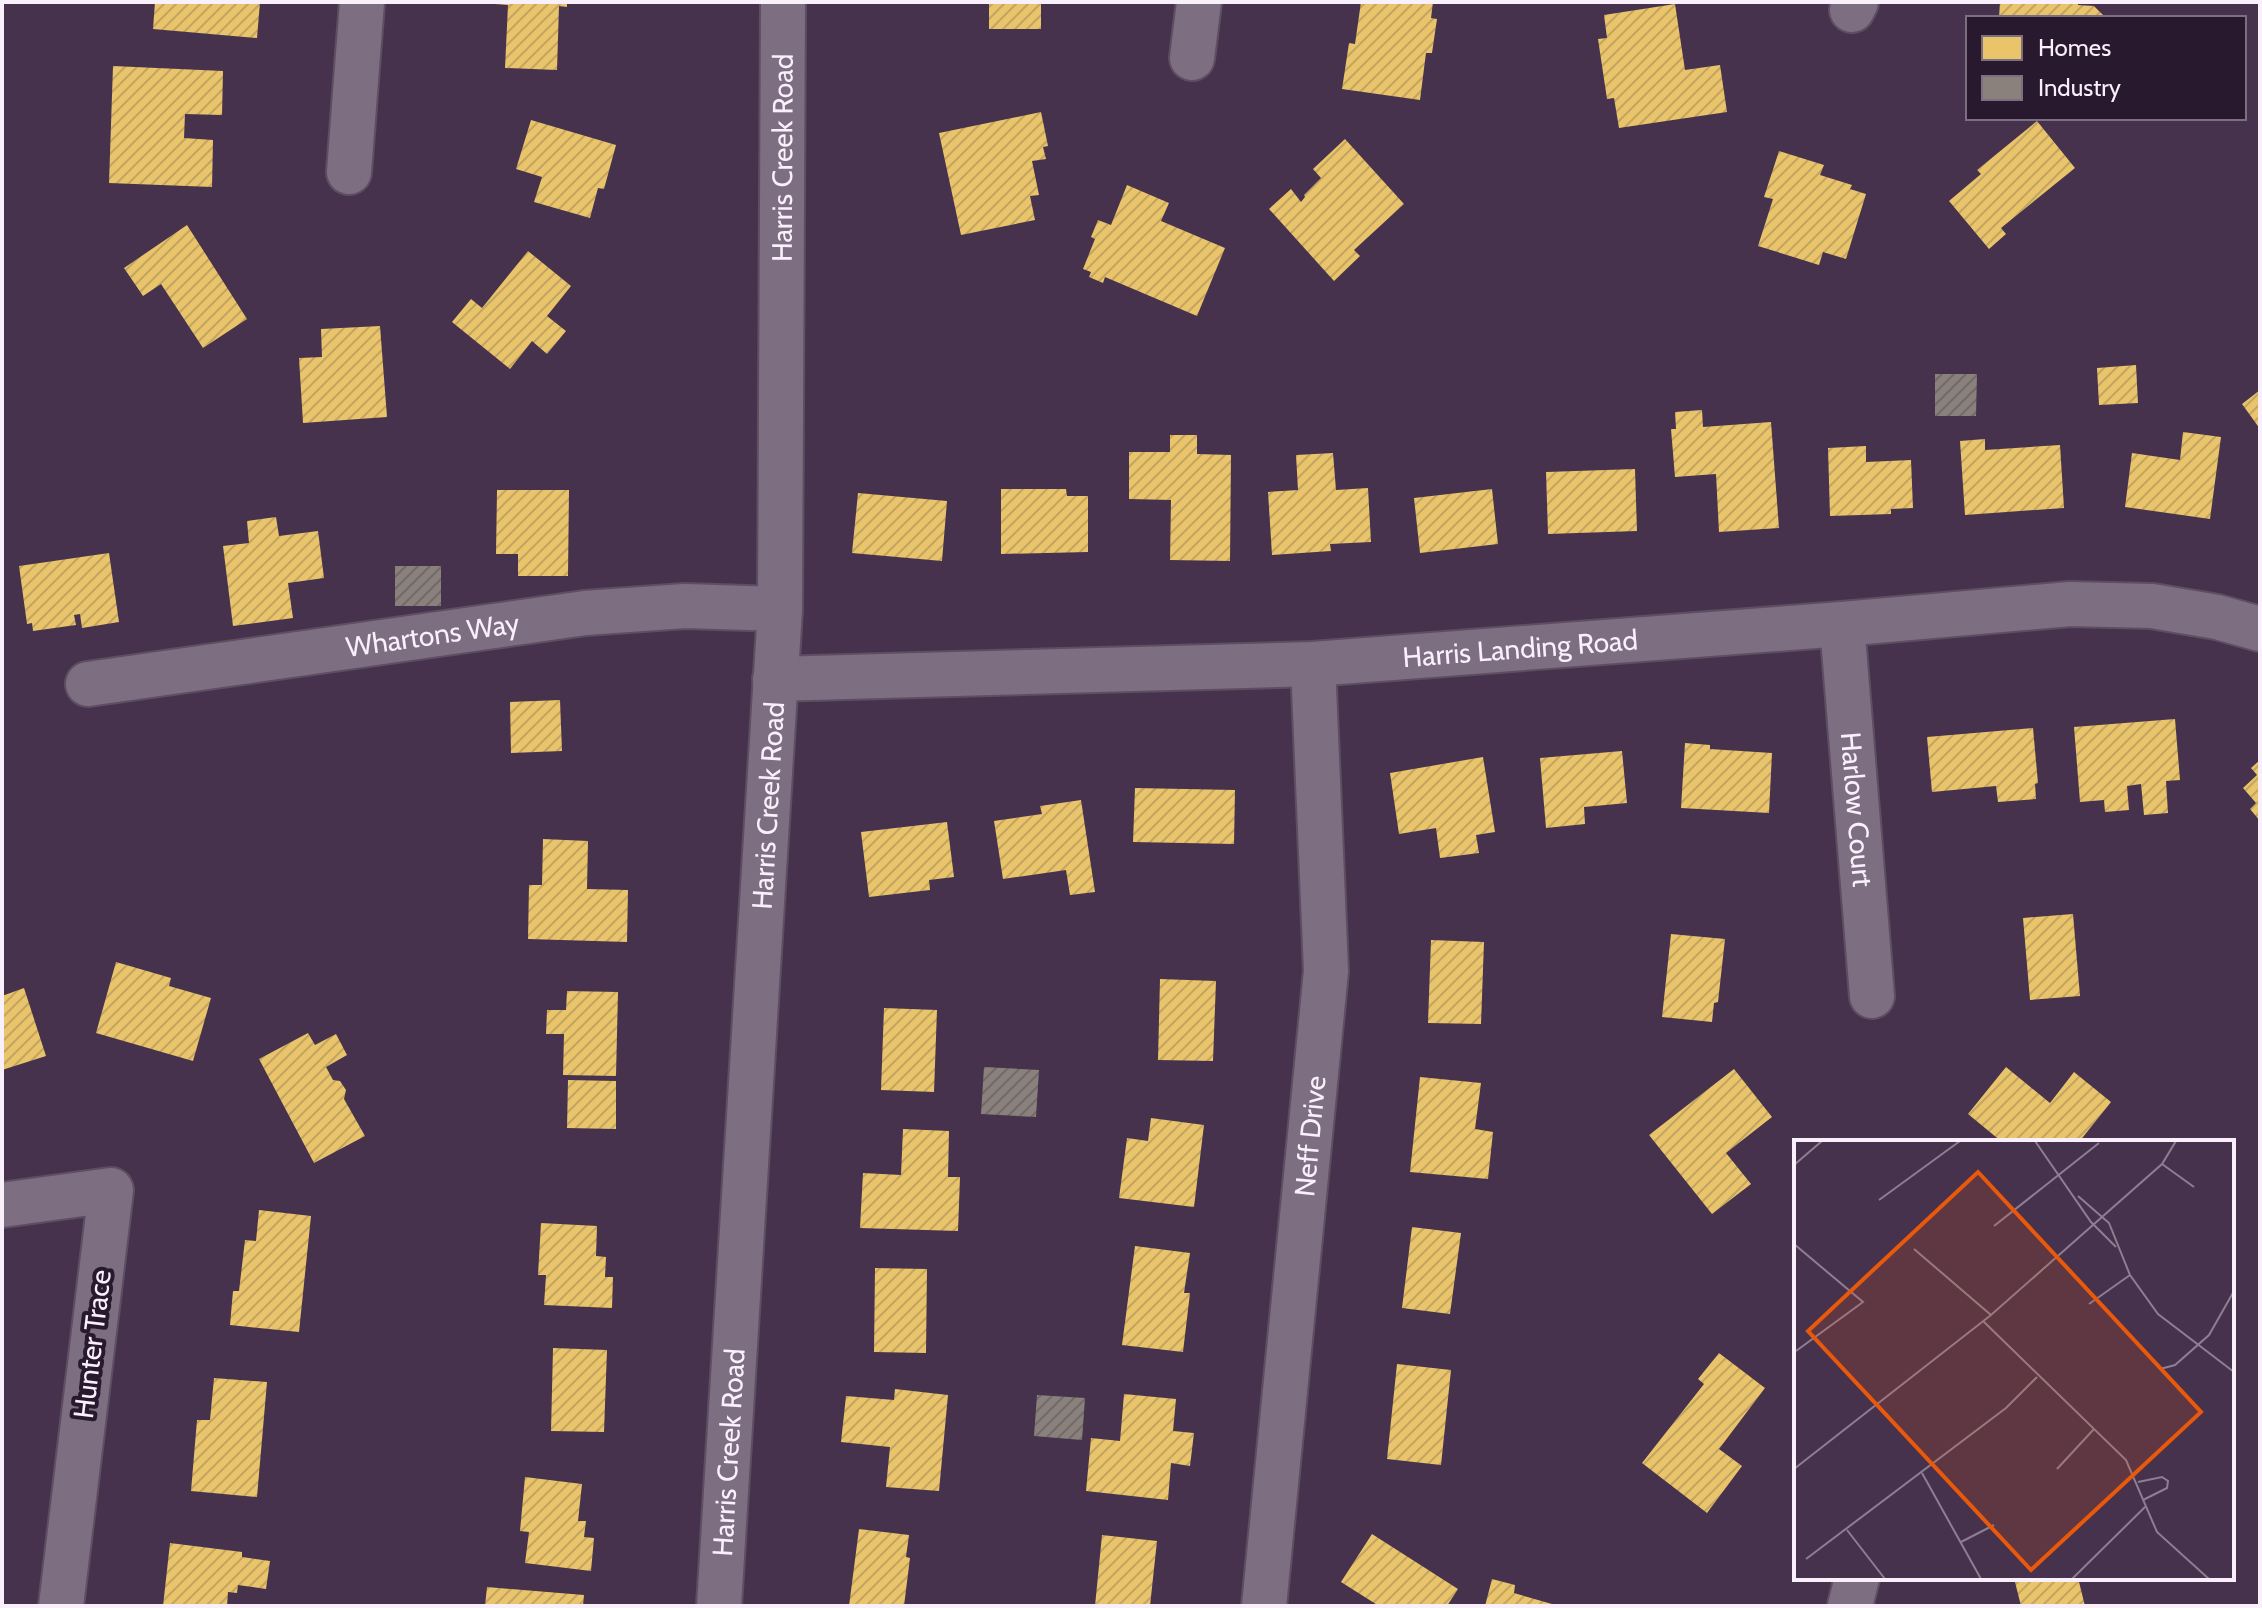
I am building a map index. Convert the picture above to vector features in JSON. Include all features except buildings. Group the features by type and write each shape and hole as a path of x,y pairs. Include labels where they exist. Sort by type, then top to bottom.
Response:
{"street":[{"path":"349,172 362,2"},
{"name":"Harris Creek Road","path":"719,1606 780,609 783,2"},
{"path":"1192,58 1199,2"},
{"name":"Harris Landing Road","path":"775,679 1313,664 2070,604 2152,606 2217,617 2260,629"},
{"name":"Whartons Way","path":"88,684 585,613 685,606 780,609"},
{"name":"Harlow Court","path":"1842,624 1872,996"},
{"name":"Neff Drive","path":"1264,1606 1326,971 1313,664"},
{"name":"Hunter Trace","path":"2,1205 111,1190 61,1606"},
{"path":"1850,1606 1856,1580"}]}
